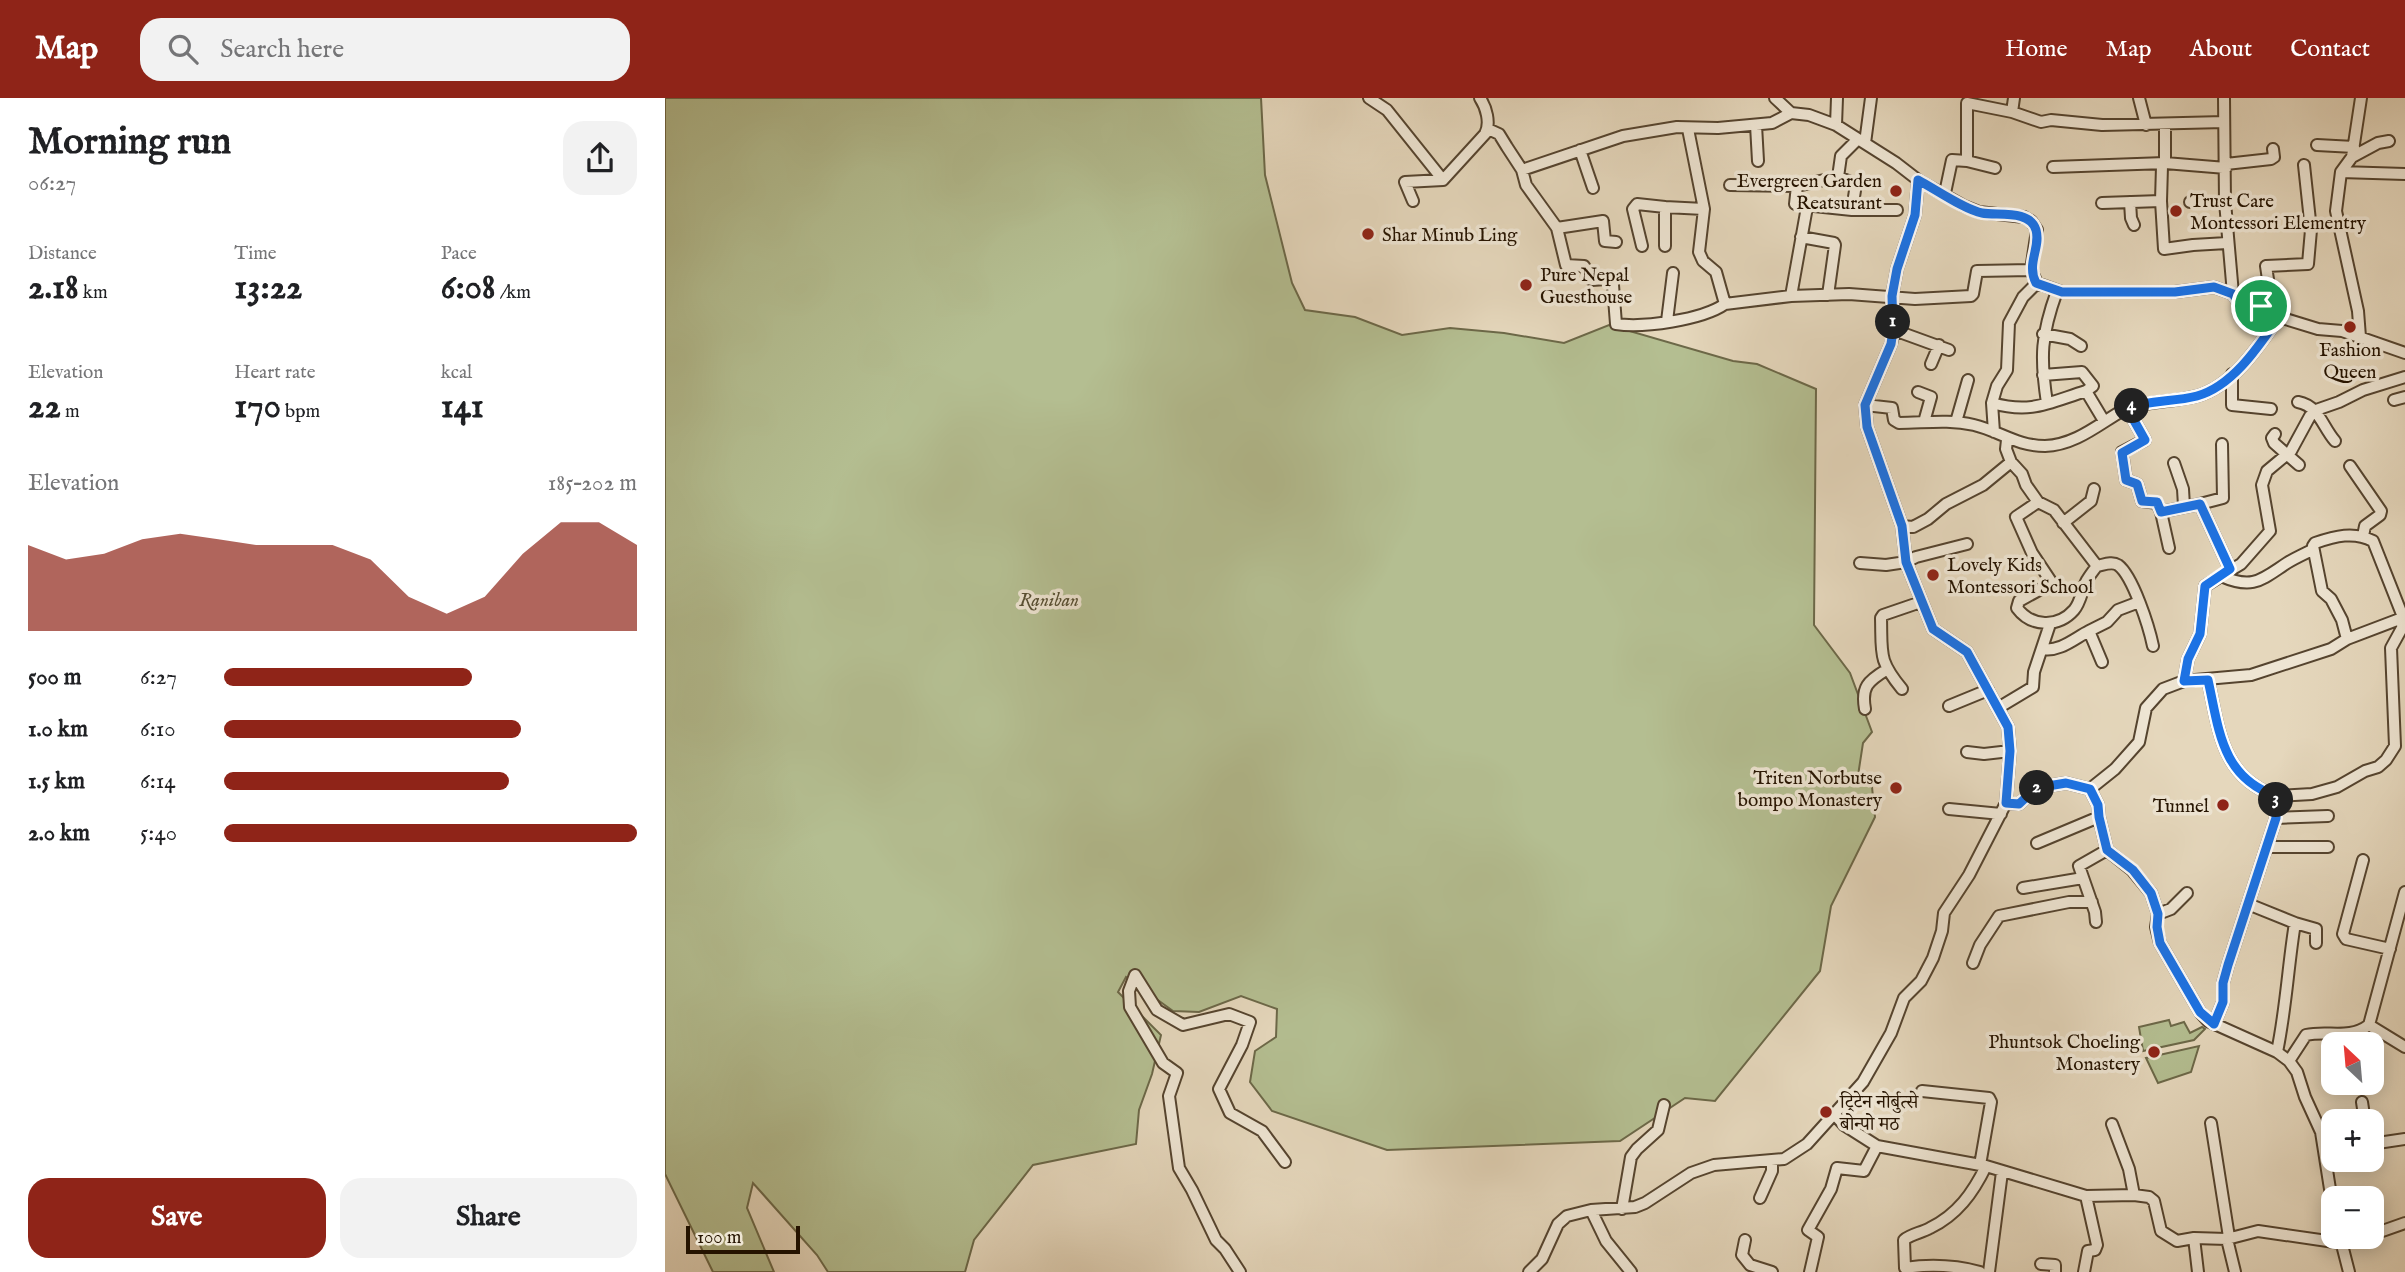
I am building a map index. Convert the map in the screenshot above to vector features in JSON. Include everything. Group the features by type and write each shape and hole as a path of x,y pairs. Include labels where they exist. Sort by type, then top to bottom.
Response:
{"street":[{"path":"1369,98 1387,110 1443,180"},
{"path":"1413,201 1405,182 1443,180 1488,129 1485,106 1480,98"},
{"path":"1775,98 1791,113 1836,125 1918,180 1979,212 2024,217 2031,221 2036,230 2031,270 2036,283 2057,291 2175,292 2214,287 2233,294"},
{"path":"1836,125 1837,98"},
{"path":"1838,177 1841,156 1861,141 1871,98"},
{"path":"2011,112 2014,98"},
{"path":"2139,98 2146,125"},
{"path":"2224,98 2227,243 2233,294 2237,300 2261,306 2279,317 2318,329 2342,331 2405,353"},
{"path":"2360,337 2358,311 2336,211 2341,172 2353,152 2361,98"},
{"path":"1967,161 1967,101 2041,122 2051,120 2102,125 2165,125 2224,122"},
{"path":"1521,170 1623,136 1677,127 1688,129 1772,123 1791,113"},
{"path":"1756,125 1758,161"},
{"path":"2165,125 2161,201 2164,249 2193,244 2227,243"},
{"path":"1488,129 1499,134 1521,170 1526,185 1557,228 1566,265 1584,266 1592,280 1606,279 1613,285 1616,324 1627,326 1684,320 1717,310 1725,304 1791,296 1892,296 1915,299 1971,296 1977,271 2031,270"},
{"path":"1688,129 1704,209 1699,252 1703,261 1716,272 1725,304"},
{"path":"2317,145 2353,152 2389,141"},
{"path":"2053,167 2165,163 2226,166 2271,159 2274,157 2273,149"},
{"path":"1580,150 1593,188"},
{"path":"1945,194 1952,160 1996,168"},
{"path":"2261,306 2270,293 2266,265 2308,264 2311,230 2304,165"},
{"path":"2341,172 2405,174"},
{"path":"1730,185 1797,186 1838,177 1856,184 1852,210"},
{"path":"1529,1272 1542,1259 1562,1219 1591,1210 1622,1209 1645,1203 1691,1173 1714,1165 1746,1160 1784,1159 1800,1150 1863,1082 1891,1032 1904,999 1921,981 1933,958 1942,931 1944,914 1969,875 2003,808 2010,751 2008,727 1967,652 1933,629 1906,562 1902,526 1867,427 1865,405 1891,344 1892,296 1897,269 1915,215 1918,180"},
{"path":"1797,186 1795,203 1807,206 1898,210"},
{"path":"2102,203 2161,201"},
{"path":"2130,202 2134,225"},
{"path":"2190,202 2225,202"},
{"path":"1642,246 1633,209 1637,204 1704,209"},
{"path":"1791,296 1807,206"},
{"path":"1665,207 1665,246"},
{"path":"1557,228 1603,221 1605,241 1616,243"},
{"path":"1801,237 1835,245 1828,295"},
{"path":"1667,321 1673,273"},
{"path":"1994,432 1992,403 1997,386 2007,370 2009,323 2023,297 2036,283"},
{"path":"2047,403 2043,375 2043,334 2057,291"},
{"path":"1865,405 1892,408 1894,420 1899,423 1937,420 1956,422 1994,432 2007,440 2046,446 2071,440 2099,428 2104,421 2127,408 2143,403 2196,396 2220,387 2265,337 2279,317"},
{"path":"1893,330 1944,347 1931,364"},
{"path":"2043,334 2070,339 2081,346"},
{"path":"1992,403 2030,409 2093,386 2082,372 2043,375"},
{"path":"2232,374 2232,405 2270,409"},
{"path":"2184,681 2188,659 2200,634 2205,586 2241,564 2270,531 2262,485 2267,471 2287,455 2316,410 2378,384 2405,377"},
{"path":"1956,422 1968,380"},
{"path":"2085,391 2104,421"},
{"path":"1918,392 1931,397 1924,422"},
{"path":"2298,402 2316,410 2327,432 2335,441"},
{"path":"2127,408 2145,440 2122,452 2126,480 2137,484 2142,501 2157,502 2169,548"},
{"path":"2275,434 2273,440 2299,465"},
{"path":"2007,440 2006,449 2011,462 2022,474 2038,502 2054,510 2097,566"},
{"path":"2161,512 2223,498 2222,444"},
{"path":"1902,526 1913,527 1928,519 1946,504 1983,485 2011,462"},
{"path":"2174,463 2183,489 2184,506"},
{"path":"2350,466 2381,511 2380,515 2365,526 2363,536"},
{"path":"2063,523 2091,501 2094,489"},
{"path":"2038,502 2016,517 2032,553 2052,583 2019,601 2017,608 2021,615 2033,621 2050,624 2074,609 2087,580 2097,566 2117,564 2139,602 2153,646"},
{"path":"2200,504 2225,572 2235,582 2259,582 2288,562 2312,550"},
{"path":"2208,680 2224,749 2242,775 2260,790 2276,796 2312,794 2337,787 2365,771 2378,767 2400,748 2391,648 2402,628 2404,617 2373,541 2363,536 2343,535 2324,540 2315,543 2312,550 2322,591 2331,599 2342,620 2347,639"},
{"path":"1860,563 1886,565 1906,562 1967,544"},
{"path":"1902,689 1886,670 1880,651 1881,618 1921,602"},
{"path":"2043,649 2061,647 2107,622 2118,610 2139,602"},
{"path":"2090,789 2115,769 2139,742 2146,708 2163,689 2184,681 2208,680 2226,675 2251,675 2332,649 2347,639 2404,617"},
{"path":"1998,708 2033,687 2034,672 2050,624"},
{"path":"2089,631 2102,662"},
{"path":"1865,709 1865,688 1873,678 1886,670"},
{"path":"1949,706 1988,690"},
{"path":"1967,752 1984,754 2010,751"},
{"path":"1949,809 2003,808 2019,804 2036,788 2066,783 2090,789 2098,805 2107,850 2133,870 2151,893 2158,914 2160,943 2200,1012 2214,1024 2277,1052 2289,1061 2297,1072 2321,1132"},
{"path":"2214,1024 2223,1002 2223,983 2228,965 2276,818 2276,796"},
{"path":"2276,818 2328,816"},
{"path":"2037,842 2099,817"},
{"path":"2267,847 2328,847"},
{"path":"2096,922 2079,866 2107,850"},
{"path":"2363,860 2343,934 2346,939 2390,948"},
{"path":"2023,888 2083,878"},
{"path":"2158,914 2171,909 2187,893"},
{"path":"2289,1061 2306,1035 2317,1032 2353,1034 2369,1025 2405,893"},
{"path":"1973,963 1980,944 1999,916 2069,902 2092,902"},
{"path":"2248,904 2316,929 2316,943"},
{"path":"2277,1052 2285,1012 2287,972 2295,923"},
{"path":"1240,1272 1216,1240 1179,1168 1169,1096 1177,1073 1163,1063 1130,1007 1129,991 1135,975 1157,1010 1183,1025 1229,1014 1250,1022 1242,1045 1219,1088 1230,1112 1262,1131 1286,1162"},
{"path":"2369,1025 2405,1047"},
{"path":"1922,1091 1989,1098 1991,1102 1983,1166 1976,1186 1952,1215 1904,1240 1905,1268 1923,1265 1956,1266 1980,1272"},
{"path":"2362,1102 2363,1109"},
{"path":"1622,1209 1631,1157 1658,1130 1664,1105"},
{"path":"1835,1115 1844,1125 1877,1146 1983,1166 2086,1196 2134,1195 2152,1198 2159,1225 2166,1235 2176,1241 2228,1238 2258,1231 2321,1238"},
{"path":"2211,1123 2235,1272"},
{"path":"2112,1124 2129,1170 2134,1195"},
{"path":"2384,1142 2405,1139"},
{"path":"1810,1272 1818,1237 1808,1230 1831,1189 1837,1168 1864,1171 1877,1146"},
{"path":"1760,1198 1772,1171 1772,1160"},
{"path":"1989,1272 2002,1172"},
{"path":"2084,1272 2088,1251 2095,1250 2097,1245 2086,1196"},
{"path":"1591,1210 1606,1241 1631,1272"},
{"path":"2384,1230 2405,1223"},
{"path":"2194,1238 2198,1272"},
{"path":"1745,1240 1742,1255 1750,1265 1772,1272"},
{"path":"2343,1249 2349,1272"},
{"path":"2041,1264 2055,1265 2055,1272"}],"green space":[{"name":"Raniban","path":"665,98 1261,98 1265,175 1292,283 1305,310 1355,317 1402,335 1450,328 1564,343 1609,325 1733,361 1757,364 1816,389 1814,625 1850,673 1872,732 1863,743 1857,782 1872,787 1875,817 1831,906 1820,971 1715,1101 1685,1098 1620,1141 1387,1150 1272,1111 1250,1082 1255,1051 1276,1037 1277,1009 1241,996 1199,1012 1173,1011 1126,977 1118,992 1161,1035 1152,1074 1139,1110 1136,1144 1033,1165 974,1240 965,1272 828,1272 817,1255 753,1183 747,1208 774,1272 713,1272 665,1174"},
{"path":"2169,1020 2171,1026 2184,1022 2190,1033 2202,1027 2205,1029 2194,1040 2143,1051 2139,1027"},
{"path":"2199,1046 2191,1072 2158,1083 2146,1058"}],"place":[{"name":"Evergreen Garden Reatsurant","path":"1896,191"},
{"name":"Trust Care Montessori Elementry","path":"2176,211"},
{"name":"Shar Minub Ling","path":"1368,234"},
{"name":"Pure Nepal Guesthouse","path":"1526,285"},
{"name":"Fashion Queen","path":"2350,327"},
{"name":"Lovely Kids Montessori School","path":"1933,575"},
{"name":"Triten Norbutse bompo Monastery","path":"1896,788"},
{"name":"Tunnel","path":"2223,805"},
{"name":"Phuntsok Choeling Monastery","path":"2154,1052"},
{"name":"ट्रिटेन नोर्बुत्से बोन्पो मठ","path":"1826,1112"}],"route":[{"path":"1918,180 1979,212 2024,217 2031,221 2036,230 2031,270 2033,277 2036,283 2057,291 2175,292 2214,287 2233,294 2237,300 2261,306 2279,317 2265,337 2220,387 2196,396 2143,403 2127,408 2145,440 2122,453 2126,480 2137,484 2142,501 2157,502 2161,512 2200,504 2230,569 2205,586 2200,634 2188,659 2184,681 2208,680 2224,749 2242,775 2260,790 2276,796 2276,818 2228,965 2223,983 2223,1002 2214,1024 2200,1012 2160,943 2158,914 2151,893 2133,870 2107,850 2098,805 2090,789 2066,783 2036,788 2019,804 2006,803 2010,751 2008,727 1967,652 1933,629 1912,582 1906,562 1902,526 1867,427 1865,405 1891,344 1892,296 1897,269 1915,215 1918,180"}]}
